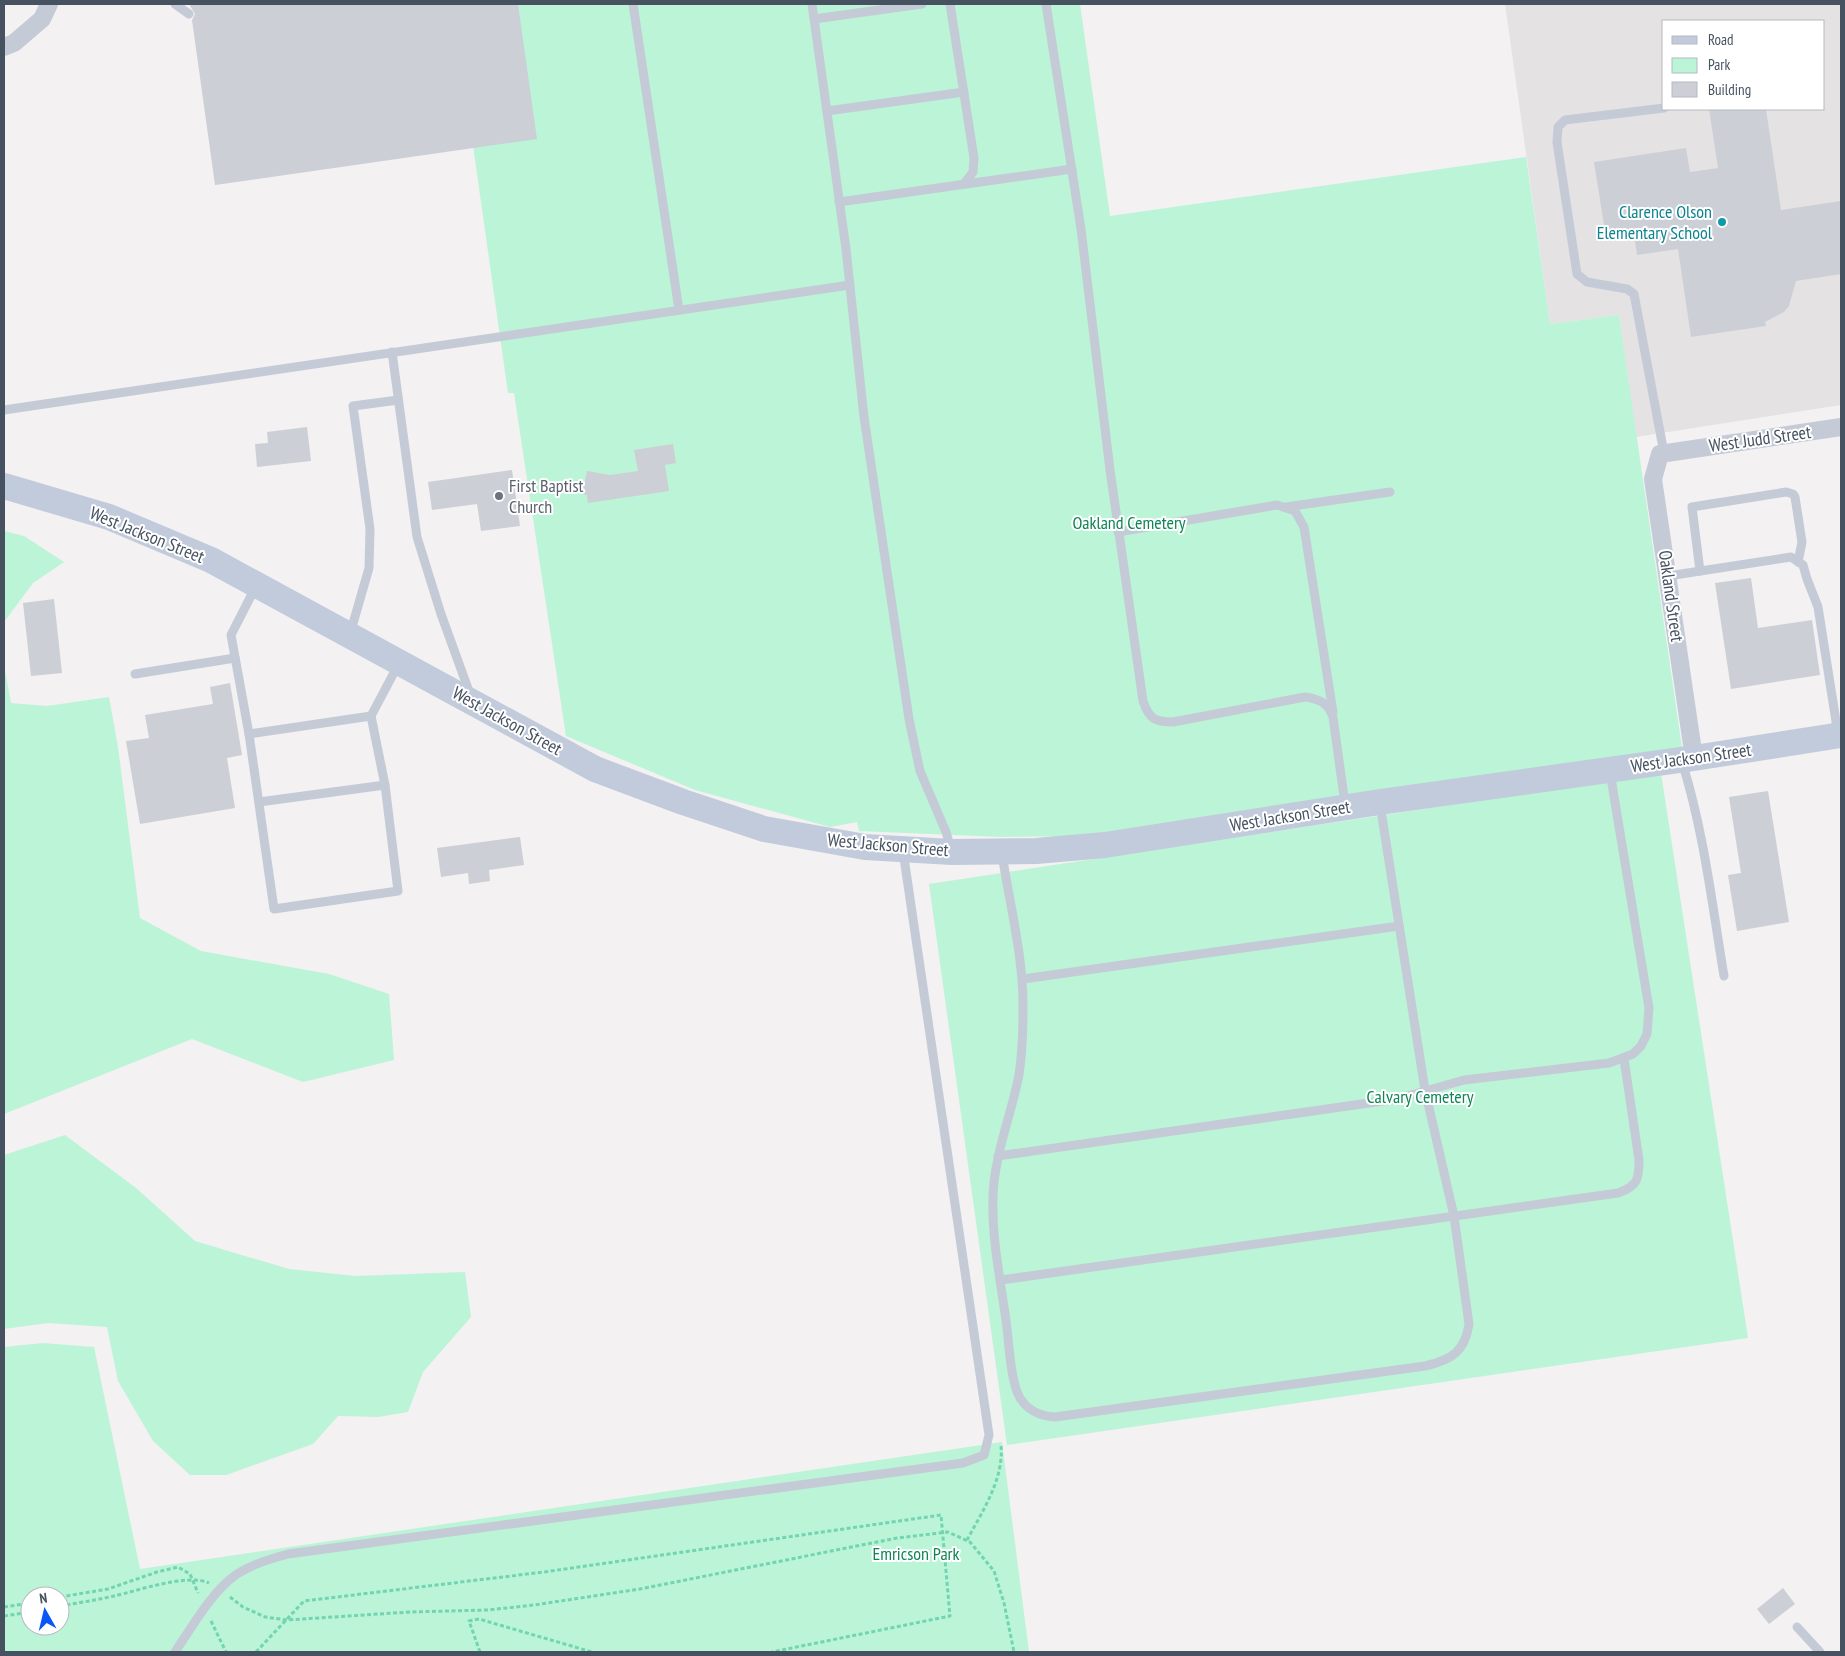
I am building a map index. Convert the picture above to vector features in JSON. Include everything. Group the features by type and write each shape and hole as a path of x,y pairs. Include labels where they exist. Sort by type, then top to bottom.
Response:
{"street":[{"path":"4,47 14,43 42,19 49,4"},
{"name":"West Judd Street","path":"1672,452 1841,427"},
{"name":"Oakland Street","path":"1672,452 1660,454 1654,480 1668,576 1688,759"},
{"name":"West Jackson Street","path":"4,486 108,517 211,560 595,769 683,802 764,829 865,847 952,852 1036,851 1105,845 1346,807 1688,759 1840,735"}],"lane":[{"path":"175,4 189,14"},
{"path":"633,4 679,310"},
{"path":"812,4 850,285 864,417 910,729 920,771 946,832 952,852"},
{"path":"814,19 922,4"},
{"path":"950,4 975,168 964,184"},
{"path":"1046,4 1072,169 1118,532 1143,701 1147,712 1154,719 1162,722 1173,722 1305,697 1324,703 1330,708 1334,717"},
{"path":"827,111 964,92"},
{"path":"1662,108 1565,120 1558,127 1557,142 1577,274 1587,282 1627,289 1634,294 1672,452"},
{"path":"839,202 1072,169"},
{"path":"4,410 850,285"},
{"path":"392,352 417,537 441,614 474,703"},
{"path":"350,636 369,568 370,529 353,406 398,400"},
{"path":"1286,507 1390,492"},
{"path":"1700,571 1692,507 1786,492 1793,494 1795,497 1802,542 1798,562"},
{"path":"1118,532 1277,505 1295,511 1304,527 1346,807"},
{"path":"1668,576 1791,557 1803,565 1818,607 1840,735"},
{"path":"256,585 230,635 249,734 274,909 398,891 385,785 371,716 399,663"},
{"path":"135,674 235,658"},
{"path":"249,734 371,716"},
{"path":"1688,759 1724,976"},
{"path":"998,1156 1387,1101 1464,1080 1580,1068 1609,1063 1633,1054 1641,1046 1647,1034 1649,1008 1610,770"},
{"path":"259,802 385,785"},
{"path":"1001,851 1023,979 1022,1043 1018,1076 998,1156 994,1183 993,1213 1013,1373 1019,1396 1025,1405 1042,1416 1055,1417 1425,1366 1450,1358 1461,1348 1468,1337 1470,1324 1454,1216 1425,1090 1380,802"},
{"path":"175,1652 220,1590 237,1574 261,1562 288,1554 963,1463 984,1455 989,1435 903,849"},
{"path":"1023,979 1400,926"},
{"path":"1001,1280 1618,1193 1629,1189 1635,1184 1639,1175 1639,1160 1624,1058"},
{"path":"1797,1627 1820,1652"}],"path":[{"path":"256,1652 304,1601 544,1572 941,1515 950,1616 772,1652"},
{"path":"70,1604 177,1581 193,1580 206,1581 243,1607 265,1617 286,1620 410,1612 488,1610 640,1589 897,1538 948,1532 970,1542 994,1571 1004,1603 1014,1652"},
{"path":"70,1595 108,1589 157,1572 178,1567 190,1574 226,1652"},
{"path":"4,1607 20,1604"},
{"path":"4,1616 20,1614"},
{"path":"480,1652 469,1621 479,1619 592,1652"}],"shaded area":[{"path":"1505,4 1841,4 1841,405 1636,437 1619,315 1550,324"}],"green space":[{"name":"Oakland Cemetery","path":"453,4 1080,4 1110,216 1526,157 1550,324 1619,315 1682,748 1105,836 1001,837 859,831 857,822 830,827 695,790 566,736 514,393 508,393"},
{"path":"4,531 24,536 64,562 33,583 4,622"},
{"path":"4,665 11,703 47,706 109,697 118,747 140,918 201,951 329,974 389,994 394,1060 303,1082 192,1039 4,1114"},
{"name":"Calvary Cemetery","path":"1661,773 1748,1338 1007,1445 929,884"},
{"path":"65,1135 136,1188 195,1241 289,1269 355,1276 465,1272 471,1317 423,1372 408,1412 378,1417 338,1416 313,1444 226,1475 190,1475 153,1441 118,1381 107,1327 48,1323 4,1329 4,1155"},
{"name":"Emricson Park","path":"43,1343 94,1347 140,1569 1002,1442 1029,1652 4,1652 4,1347"}],"building":[{"path":"189,4 518,4 537,139 215,185 192,20 195,14"},
{"name":"Clarence Olson Elementary School","path":"1709,110 1766,110 1781,210 1841,201 1841,274 1796,281 1789,306 1784,312 1765,322 1766,326 1691,337 1678,249 1637,255 1634,234 1606,238 1594,162 1686,148 1690,172 1718,168"},
{"path":"307,427 311,461 257,467 255,444 268,443 267,432"},
{"path":"673,444 676,463 665,465 669,491 588,503 587,495 582,494 587,471 610,475 638,471 634,450"},
{"path":"512,470 520,526 481,531 477,504 432,510 428,482"},
{"path":"1751,578 1758,628 1812,620 1820,675 1731,689 1715,583"},
{"path":"54,599 62,673 31,676 23,603"},
{"path":"230,683 242,755 227,758 235,808 140,824 126,741 149,738 145,715 213,704 210,687"},
{"path":"1768,791 1789,922 1737,931 1728,875 1741,873 1729,797"},
{"path":"520,837 524,865 489,870 490,881 469,884 468,873 441,877 437,848"},
{"path":"1783,1588 1795,1604 1769,1624 1757,1609"}],"place":[{"name":"Clarence Olson Elementary School","path":"1722,222"},
{"name":"First Baptist Church","path":"499,496"}]}
